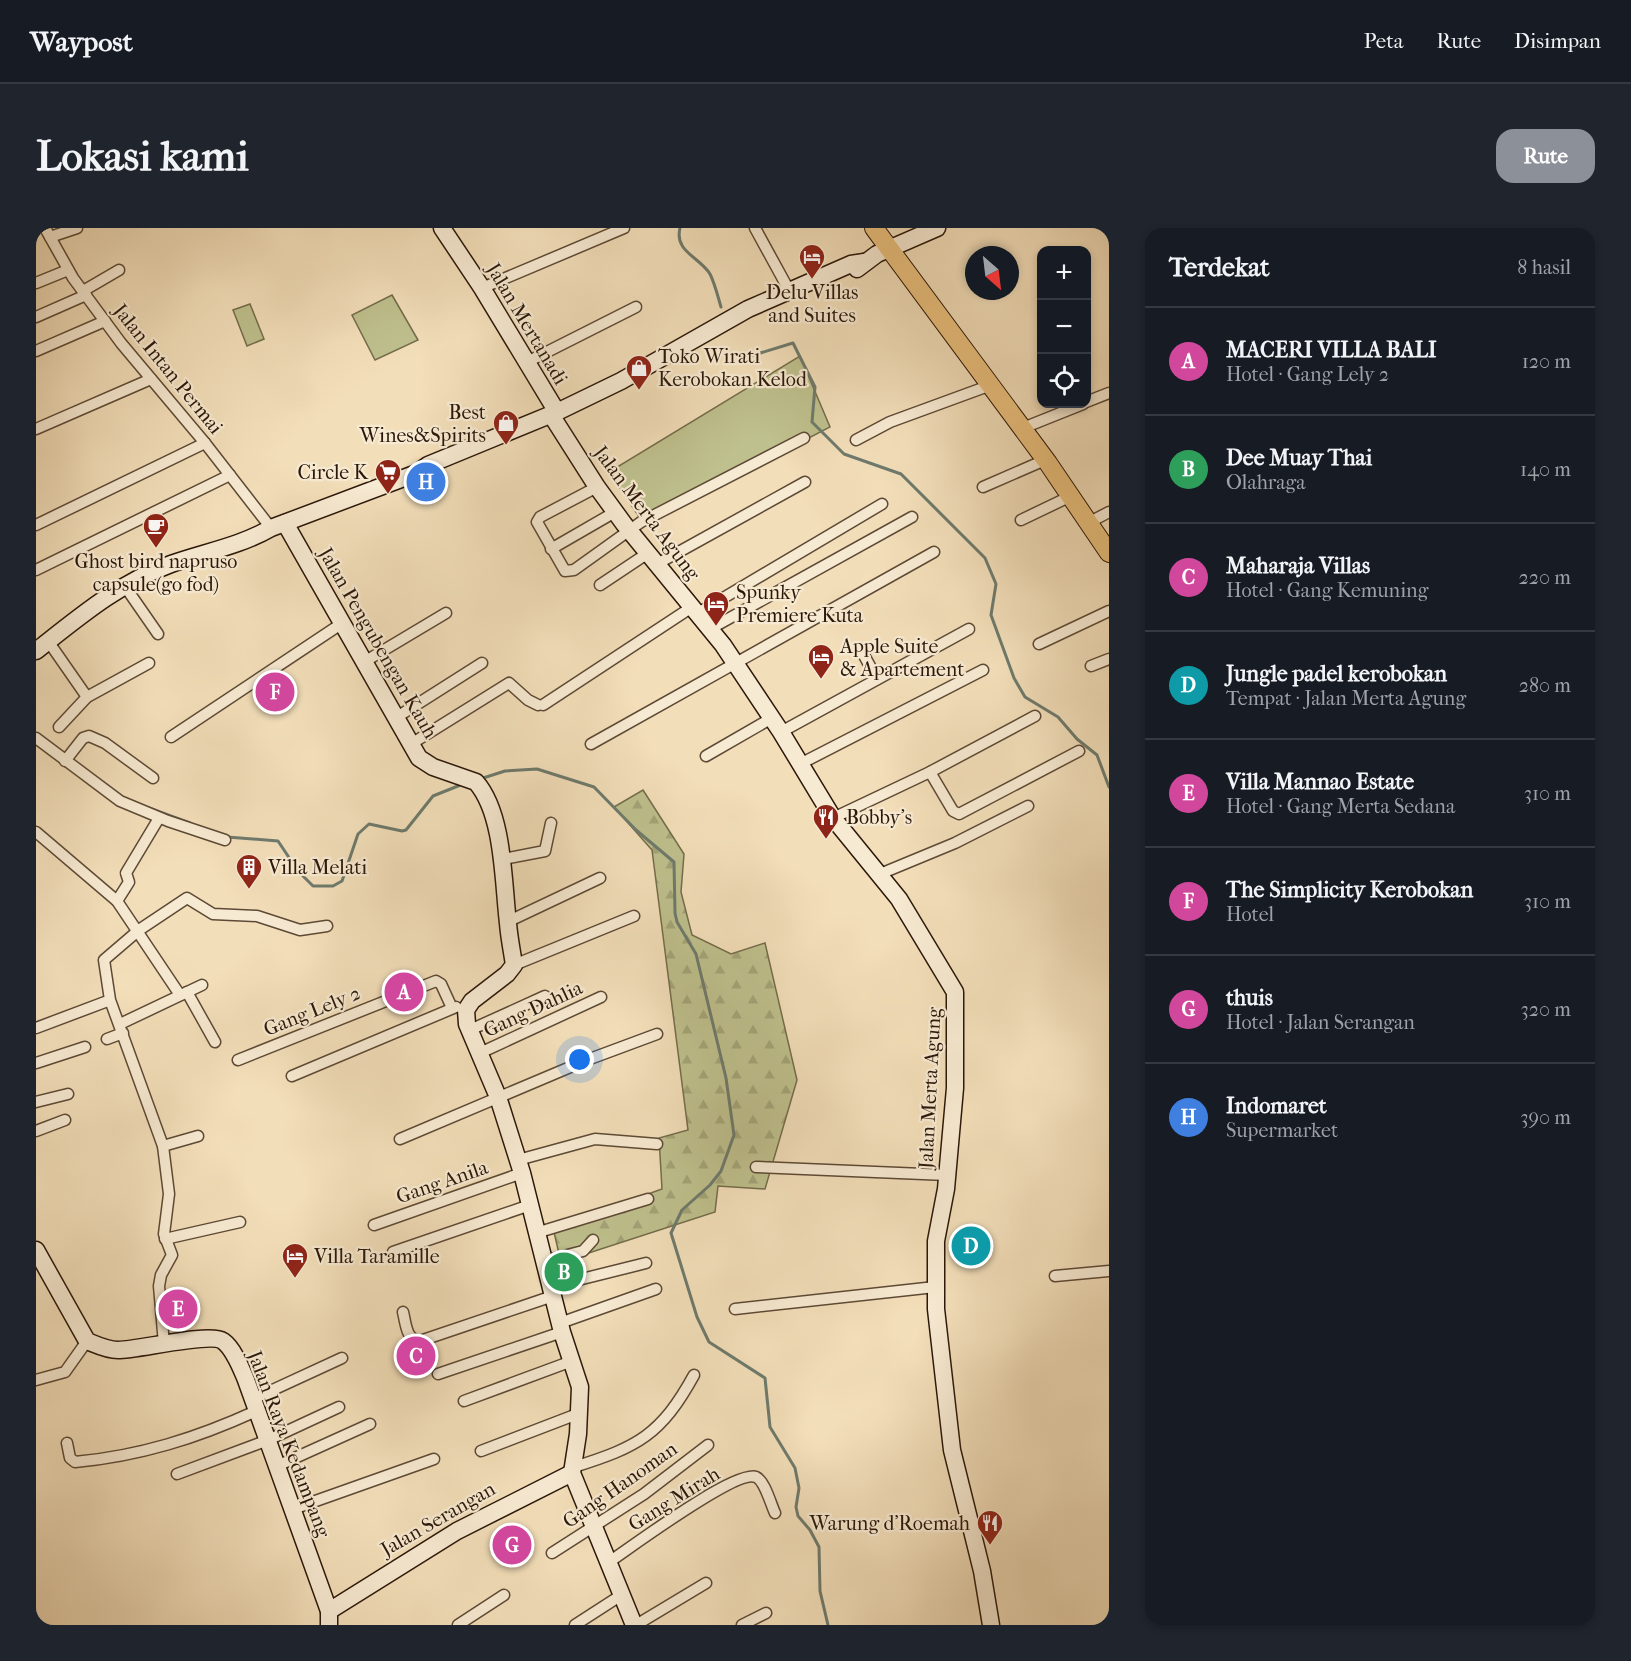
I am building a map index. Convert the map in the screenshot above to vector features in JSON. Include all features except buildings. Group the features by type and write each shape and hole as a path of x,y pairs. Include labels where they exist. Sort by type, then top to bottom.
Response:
{"main road":[{"path":"874,228 1023,428 1109,553"}],"street":[{"path":"36,232 77,228"},
{"name":"Jalan Mertanadi","path":"442,228 482,288 556,417"},
{"path":"482,288 624,228"},
{"path":"755,228 790,292"},
{"path":"87,697 42,646 124,585 171,564 255,537 417,473 482,452 699,347 740,321 854,271 864,262 937,228"},
{"name":"Jalan Intan Permai","path":"47,231 68,270 105,321 230,475 278,526"},
{"path":"905,270 904,250 920,236"},
{"path":"556,417 748,309 851,264 864,262"},
{"path":"36,283 68,270"},
{"path":"36,317 84,293 119,270"},
{"path":"526,362 636,308"},
{"path":"36,351 105,321"},
{"path":"36,429 151,379"},
{"path":"856,440 890,422 990,385"},
{"path":"1091,400 1109,393"},
{"path":"1023,428 1073,408"},
{"name":"Jalan Merta Agung","path":"556,417 597,487 615,512 695,610 735,664 776,725 833,818 898,899 955,992 955,1088 947,1175 936,1241 935,1287 952,1450 982,1571 991,1625"},
{"path":"597,487 538,520 551,549 564,570 569,572 630,530 804,438"},
{"path":"36,525 205,443"},
{"path":"983,487 1045,460"},
{"path":"36,570 230,475"},
{"path":"600,585 805,482"},
{"path":"1022,520 1071,496"},
{"path":"411,744 509,683 528,700 541,705 695,610 882,504"},
{"path":"551,549 615,512"},
{"path":"1088,523 1109,512"},
{"path":"710,629 912,517"},
{"name":"Jalan Pengubengan Kauh","path":"278,526 341,624 411,744 425,763 474,780 488,804 503,859 507,922 514,965"},
{"path":"591,744 934,552"},
{"path":"124,585 158,634"},
{"path":"1039,644 1109,611"},
{"path":"364,662 446,613"},
{"path":"171,737 341,624"},
{"path":"706,756 877,679 969,629"},
{"path":"860,648 877,679"},
{"path":"1091,666 1109,659"},
{"path":"59,727 87,697 149,663"},
{"path":"397,717 482,663"},
{"path":"800,764 983,670"},
{"path":"833,818 930,772 1035,716"},
{"path":"65,761 83,738 89,736 105,743 153,778"},
{"path":"36,738 120,801 159,818 225,840"},
{"path":"930,772 953,811 959,814 1079,751"},
{"path":"880,874 955,843 1028,806"},
{"path":"117,901 129,882 126,873 159,818"},
{"path":"503,859 545,851 551,823"},
{"path":"36,832 117,901 184,994 215,1042"},
{"path":"507,922 600,878"},
{"path":"164,1344 159,1286 160,1275 172,1255 165,1239 169,1194 164,1146 110,1000 104,960 139,930 189,898 213,914 257,916 300,930 327,926"},
{"path":"292,1076 460,1007 512,969 514,965 634,916"},
{"name":"Gang Lely 2","path":"238,1060 436,981 460,1007"},
{"path":"106,1039 202,985"},
{"path":"470,1030 545,996"},
{"name":"Gang Dahlia","path":"480,1053 601,998"},
{"path":"36,1028 105,1002"},
{"path":"460,1007 498,1097 520,1167 561,1328 580,1387 580,1413 573,1470 635,1625 706,1583"},
{"path":"400,1139 498,1097 657,1034"},
{"path":"36,1063 85,1047"},
{"path":"36,1102 68,1094"},
{"path":"36,1131 65,1120"},
{"path":"164,1146 198,1136"},
{"name":"Gang Anila","path":"374,1225 592,1139 657,1144"},
{"path":"756,1167 947,1175"},
{"path":"536,1233 648,1199"},
{"path":"393,1252 530,1205"},
{"path":"165,1239 240,1221"},
{"path":"544,1261 583,1251 593,1240"},
{"path":"36,1250 87,1341 65,1372 36,1380"},
{"path":"403,1312 408,1333 416,1341 420,1341 552,1292 646,1263"},
{"path":"1055,1276 1109,1271"},
{"path":"735,1309 935,1287"},
{"path":"438,1374 561,1328 656,1289"},
{"name":"Jalan Raya Kedampang","path":"87,1341 115,1350 213,1339 224,1342 240,1364 329,1618"},
{"path":"67,1443 73,1461 97,1460 157,1450 255,1405 342,1358"},
{"path":"464,1401 572,1361"},
{"path":"573,1470 623,1449 647,1435 673,1412 694,1375"},
{"path":"177,1474 268,1440 339,1407"},
{"path":"481,1451 580,1413"},
{"path":"277,1466 370,1424"},
{"name":"Gang Hanoman","path":"552,1553 595,1527 708,1445"},
{"path":"292,1509 434,1459"},
{"name":"Jalan Serangan","path":"329,1618 457,1531 573,1470"},
{"name":"Gang Mirah","path":"609,1562 704,1497 746,1478 753,1477 759,1480 776,1513"},
{"path":"575,1625 623,1594"},
{"path":"458,1625 504,1595"},
{"path":"742,1625 766,1613"}],"green space":[{"path":"392,295 418,340 375,360 352,315"},
{"path":"250,304 264,339 247,346 233,310"},
{"path":"800,356 830,427 644,524 609,472"},
{"path":"643,790 684,854 681,892 692,935 731,954 765,943 797,1080 765,1189 718,1186 715,1212 561,1262 553,1228 662,1189 659,1138 688,1130 652,850 614,807"}],"waterway":[{"path":"680,228 679,236 684,249 710,274 721,307"},
{"path":"744,358 793,343 815,387 812,422 844,454 901,474 985,558 996,584 991,615 1014,678 1025,697 1058,717 1077,739 1097,755 1109,787"},
{"path":"480,779 505,771 537,769 594,787 636,830 674,862 675,913 677,922 696,954 726,1078 734,1135 721,1171 710,1185 682,1210 671,1233 697,1317 709,1342 765,1378 770,1427 795,1468 799,1488 796,1507 798,1516 810,1530 819,1547 820,1591 828,1625"},
{"path":"227,837 278,841 298,871 313,886 333,886 342,881 358,834 369,824 406,830 433,796 463,784"},
{"path":"149,808 190,823"}],"place":[{"name":"Delu Villas and Suites","path":"812,280"},
{"name":"Toko Wirati Kerobokan Kelod","path":"639,391"},
{"name":"Best Wines&Spirits","path":"506,446"},
{"name":"Indomaret","path":"426,482"},
{"name":"Circle K","path":"388,495"},
{"name":"Ghost bird napruso capsule(go fod)","path":"156,549"},
{"name":"Spunky Premiere Kuta","path":"716,627"},
{"name":"Apple Suite & Apartement","path":"821,680"},
{"name":"The Simplicity Kerobokan","path":"275,692"},
{"name":"Bobby's","path":"826,840"},
{"name":"Villa Melati","path":"249,890"},
{"name":"MACERI VILLA BALI","path":"404,992"},
{"name":"Jungle padel kerobokan","path":"971,1246"},
{"name":"Dee Muay Thai","path":"564,1272"},
{"name":"Villa Taramille","path":"295,1279"},
{"name":"Villa Mannao Estate","path":"178,1309"},
{"name":"Maharaja Villas","path":"416,1356"},
{"name":"thuis","path":"512,1545"},
{"name":"Warung d'Roemah","path":"990,1546"}]}
